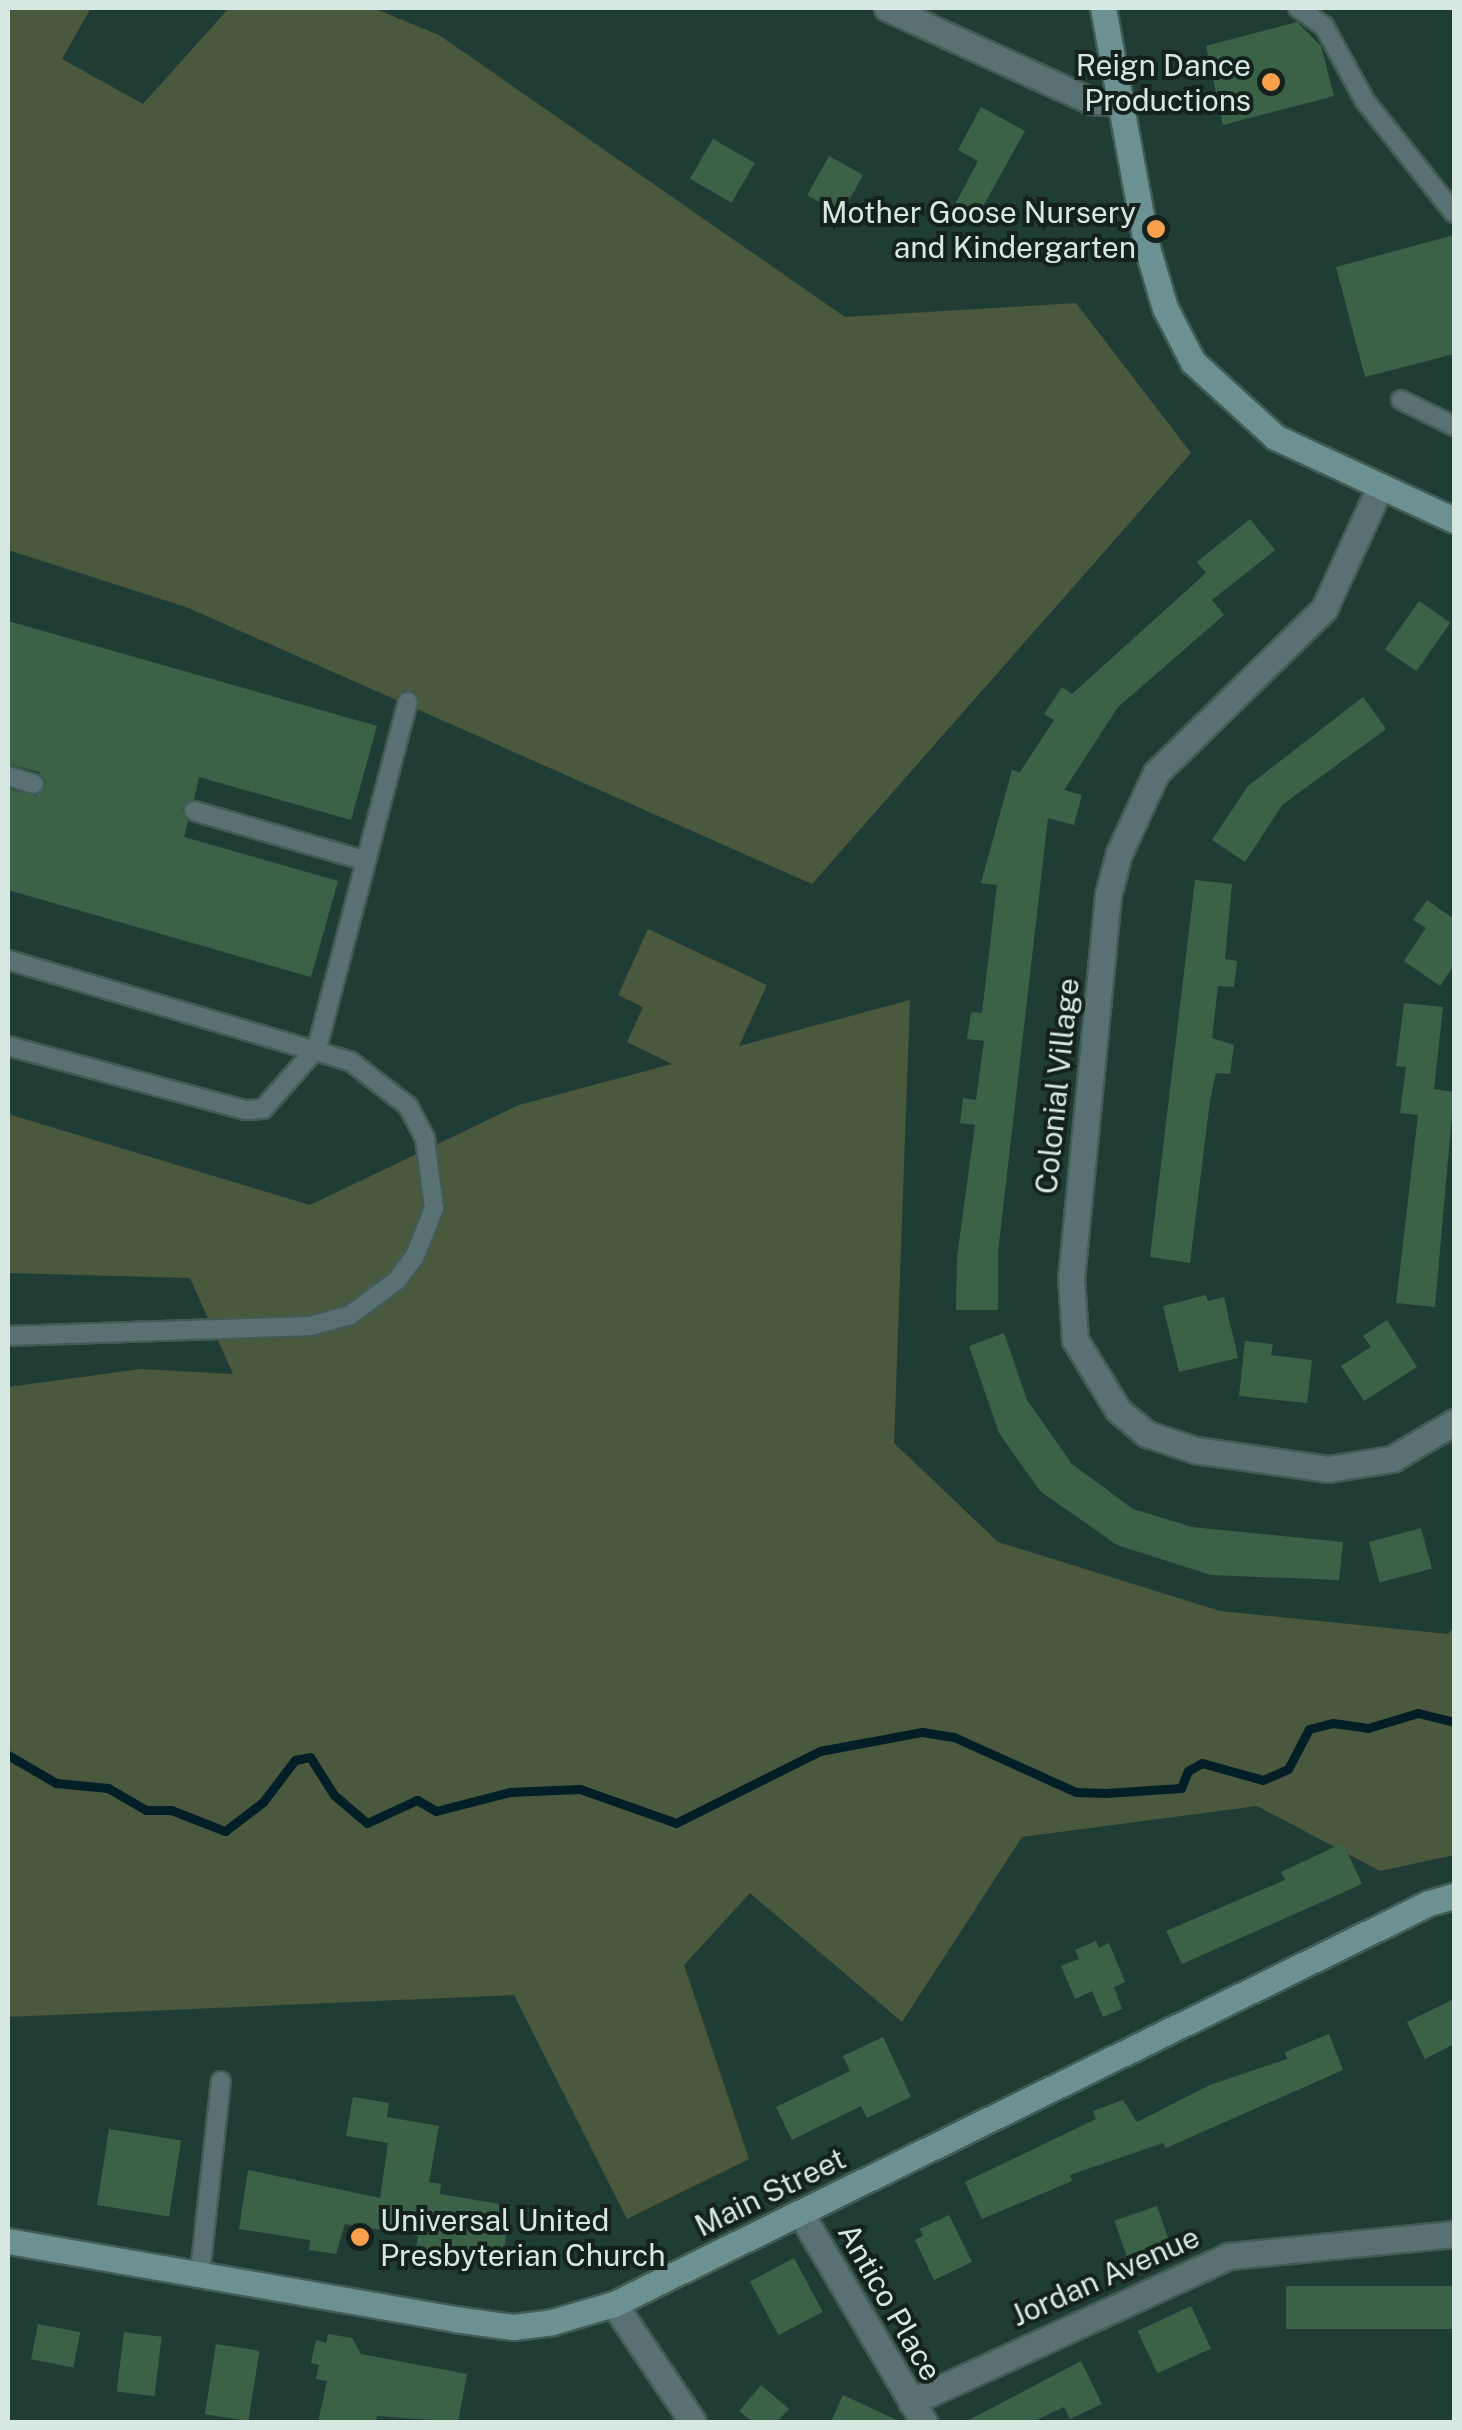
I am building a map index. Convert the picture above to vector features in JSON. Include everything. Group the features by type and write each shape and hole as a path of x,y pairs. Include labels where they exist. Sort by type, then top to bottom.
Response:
{"street":[{"path":"888,8 1091,101 1120,104"},
{"path":"1103,8 1147,247 1165,308 1193,362 1275,438 1454,520"},
{"name":"Colonial Village","path":"1380,489 1324,608 1156,773 1119,853 1108,895 1070,1277 1075,1340 1118,1410 1147,1434 1195,1450 1328,1469 1392,1458 1454,1422"},
{"name":"Main Street","path":"8,2241 514,2327 614,2304 1429,1902 1454,1896"},
{"name":"Antico Place","path":"801,2214 918,2412"},
{"name":"Jordan Avenue","path":"918,2412 1229,2256 1454,2234"},
{"path":"614,2304 693,2422"}],"lane":[{"path":"1298,8 1324,26 1365,101 1454,213"},
{"path":"1401,400 1454,426"},
{"path":"8,1046 246,1110 263,1108 318,1048 408,702"},
{"path":"8,776 34,784"},
{"path":"194,811 366,861"},
{"path":"8,960 318,1048 384,1082 408,1106 425,1138 434,1208 415,1256 378,1300 310,1326 8,1336"},
{"path":"200,2274 221,2080"}],"green space":[{"path":"8,8 91,8 62,59 143,104 229,8 373,8 439,35 845,317 1076,303 1191,453 812,884 186,607 8,550"},
{"path":"648,929 767,985 739,1046 910,1000 894,1443 998,1542 1220,1611 1448,1634 1454,1627 1454,1855 1380,1871 1257,1806 1022,1837 902,2022 750,1893 684,1965 749,2159 627,2219 514,1995 8,2017 8,1387 141,1369 233,1374 190,1278 8,1273 8,1114 310,1205 519,1105 672,1064 627,1042 643,1007 618,995"}],"building":[{"name":"Reign Dance Productions","path":"1297,22 1321,46 1334,96 1223,125 1206,46"},
{"path":"981,107 1025,131 972,226 950,214 978,161 958,150"},
{"path":"713,139 755,163 732,203 690,179"},
{"path":"829,156 863,175 841,214 807,195"},
{"path":"1454,235 1454,354 1365,377 1336,267"},
{"path":"1250,519 1275,550 1212,600 1224,615 1118,707 1064,790 1082,795 1074,825 1048,818 998,1252 998,1310 956,1310 957,1257 975,1125 960,1123 963,1098 976,1100 984,1041 967,1039 971,1012 982,1013 997,885 981,883 1012,770 1020,772 1054,720 1044,714 1062,687 1072,694 1206,573 1197,562"},
{"path":"1419,601 1450,623 1416,671 1385,649"},
{"path":"8,621 377,726 351,820 199,777 194,799 182,808 188,822 184,837 338,881 311,977 8,890 8,789 36,796 46,782 39,772 8,764"},
{"path":"1363,697 1386,729 1282,805 1245,862 1212,840 1248,786"},
{"path":"1195,880 1232,884 1225,959 1237,961 1234,987 1218,986 1212,1038 1234,1045 1230,1074 1216,1073 1210,1100 1190,1263 1150,1257"},
{"path":"1427,900 1454,919 1454,965 1440,986 1404,961 1426,928 1413,920"},
{"path":"1404,1003 1443,1007 1434,1089 1454,1092 1435,1307 1396,1303 1418,1115 1400,1113 1406,1067 1396,1066"},
{"path":"1206,1295 1208,1301 1224,1297 1238,1358 1179,1372 1163,1306"},
{"path":"1387,1320 1417,1367 1364,1401 1341,1366 1371,1347 1363,1336"},
{"path":"1004,1333 1027,1400 1072,1464 1133,1509 1192,1527 1343,1542 1339,1580 1211,1575 1117,1545 1040,1491 999,1433 969,1346"},
{"path":"1245,1341 1273,1344 1271,1355 1312,1360 1307,1403 1239,1396"},
{"path":"1421,1528 1432,1569 1380,1583 1369,1542"},
{"path":"1343,1843 1362,1884 1182,1964 1166,1931 1285,1880 1281,1872"},
{"path":"1096,1941 1099,1948 1109,1943 1125,1982 1114,1987 1122,2009 1103,2017 1092,1991 1075,1999 1061,1966 1079,1959 1075,1950"},
{"path":"1454,1999 1454,2044 1425,2059 1407,2022"},
{"path":"1329,2034 1343,2070 1166,2148 1163,2143 1070,2175 1072,2181 982,2219 965,2182 1096,2119 1093,2111 1123,2100 1137,2122 1210,2085 1287,2059 1285,2052"},
{"path":"883,2037 911,2097 867,2118 861,2106 792,2140 776,2107 850,2071 843,2056"},
{"path":"353,2097 389,2103 387,2117 439,2126 429,2182 441,2184 440,2194 511,2206 502,2262 416,2248 418,2236 345,2224 336,2254 309,2250 310,2240 239,2229 248,2170 380,2198 388,2143 346,2136"},
{"path":"109,2129 181,2140 169,2216 97,2205"},
{"path":"1157,2206 1171,2247 1128,2261 1114,2221"},
{"path":"949,2215 972,2262 934,2280 915,2240 923,2236 920,2229"},
{"path":"794,2258 823,2312 778,2335 750,2281"},
{"path":"1286,2286 1454,2286 1454,2329 1286,2329"},
{"path":"1191,2306 1211,2349 1157,2374 1138,2331"},
{"path":"38,2324 80,2332 73,2368 31,2359"},
{"path":"124,2332 162,2337 154,2396 117,2392"},
{"path":"328,2334 352,2338 361,2354 467,2374 458,2422 377,2416 376,2422 318,2422 327,2381 316,2379 319,2365 311,2363 316,2340 326,2343"},
{"path":"216,2344 259,2351 248,2421 205,2414"},
{"path":"1081,2361 1102,2404 1070,2419 1064,2407 1032,2422 965,2422"},
{"path":"761,2385 789,2409 777,2422 753,2422 739,2411"},
{"path":"843,2395 901,2422 831,2422"}],"waterway":[{"path":"8,1755 56,1783 108,1788 146,1810 171,1810 225,1831 263,1802 295,1760 310,1757 334,1795 367,1823 417,1800 436,1811 510,1792 580,1789 676,1823 820,1751 922,1732 954,1737 1076,1792 1106,1793 1181,1788 1188,1771 1202,1763 1263,1780 1288,1769 1309,1729 1333,1723 1368,1728 1418,1713 1454,1722"}],"place":[{"name":"Reign Dance Productions","path":"1271,82"},
{"name":"Mother Goose Nursery and Kindergarten","path":"1156,229"},
{"name":"Universal United Presbyterian Church","path":"360,2237"}]}
